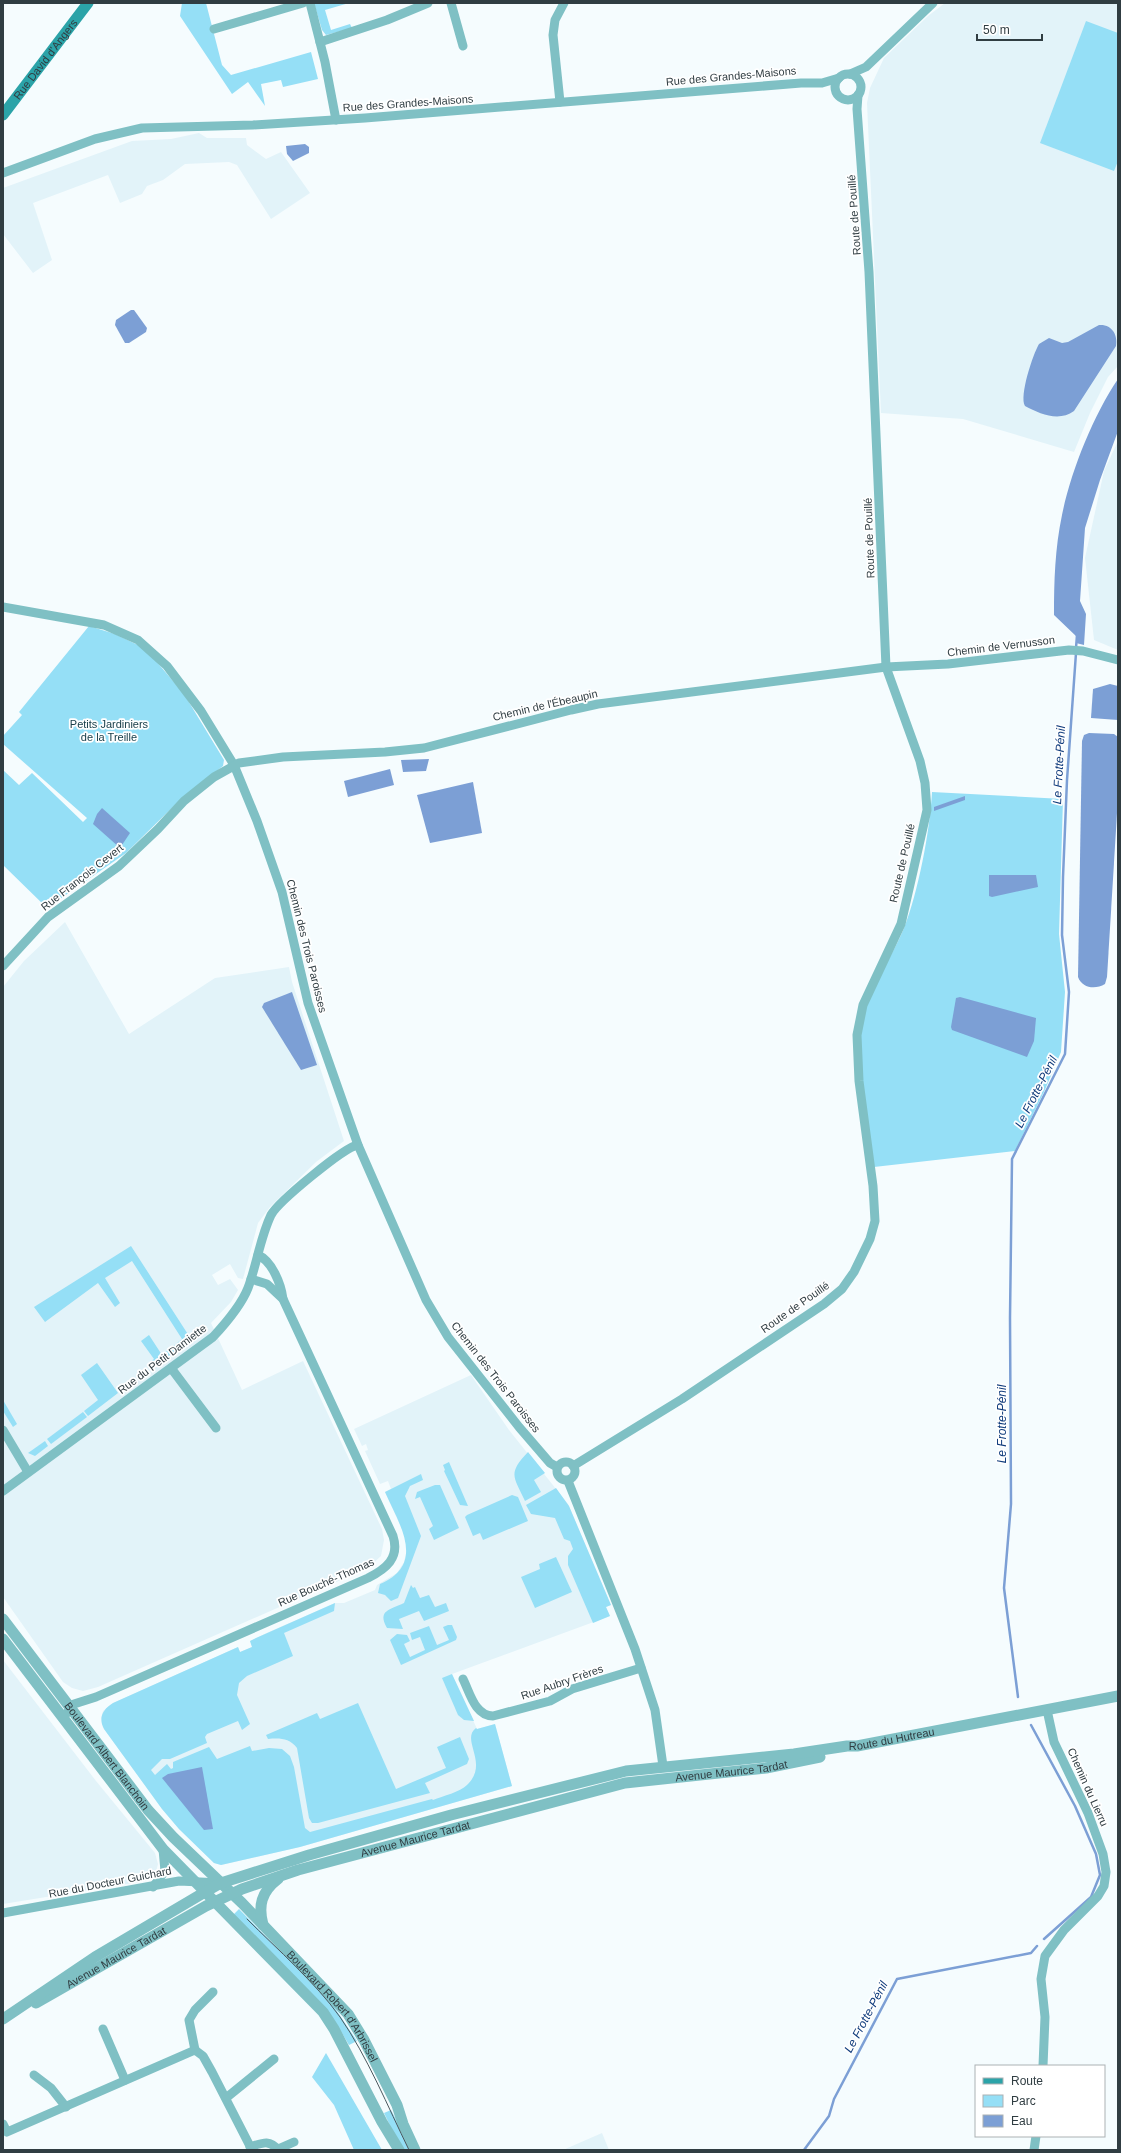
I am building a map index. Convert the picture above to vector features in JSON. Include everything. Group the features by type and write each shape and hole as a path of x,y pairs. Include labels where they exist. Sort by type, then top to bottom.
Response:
{"main road":[{"name":"Rue David d'Angers","path":"3,115 88,3"}],"street":[{"path":"214,29 303,3"},
{"path":"310,3 320,42 336,120"},
{"path":"320,42 387,20 428,3"},
{"path":"451,3 463,46"},
{"path":"560,102 553,35 555,20 564,3"},
{"path":"822,83 866,67 933,3"},
{"path":"848,100 858,95 866,67"},
{"path":"850,74 856,78 860,84"},
{"path":"835,90 839,78"},
{"name":"Rue des Grandes-Maisons","path":"3,173 95,140 142,128 253,125 336,120 801,83 822,83"},
{"path":"822,83 835,90 840,97 848,100 857,110"},
{"name":"Route de Pouillé","path":"573,1466 682,1399 824,1304 842,1289 856,1267 870,1239 875,1221 874,1194 856,1053 858,1029 863,1005 900,924 927,810 925,783 920,761 886,667 869,272 857,110 858,95"},
{"name":"Chemin des Trois Paroisses","path":"3,607 104,625 138,640 162,661 188,693 234,765 270,856 282,892 308,1003 358,1145 426,1300 448,1337 518,1427 550,1463 557,1467"},
{"name":"Chemin de Vernusson","path":"886,667 948,664 1064,650 1083,651 1118,660"},
{"name":"Chemin de l'Ébeaupin","path":"234,765 245,761 284,757 413,750 598,704 886,667"},
{"name":"Rue François Cevert","path":"3,966 48,918 119,866 158,829 184,801 214,777 234,765"},
{"name":"Rue du Petit Damiette","path":"3,1491 28,1472 46,1461 213,1337 242,1299 251,1279 272,1215 277,1208 337,1156 348,1148 358,1145"},
{"name":"Rue Bouché-Thomas","path":"71,1707 368,1578 386,1568 392,1559 395,1547 393,1536 283,1299 282,1290 273,1271 265,1259 258,1255"},
{"name":"Rue Bouché-Thomas","path":"251,1279 267,1284 283,1299"},
{"path":"171,1368 216,1428"},
{"path":"3,1430 28,1472"},
{"path":"565,1462 573,1466 574,1475 568,1481 559,1478 556,1473 557,1467 565,1462"},
{"path":"568,1481 641,1668 655,1710 663,1766"},
{"name":"Boulevard Albert Blanchoin","path":"3,1619 148,1810 173,1837 221,1883"},
{"name":"Boulevard Albert Blanchoin","path":"3,1639 163,1849 210,1896"},
{"name":"Rue Aubry Frères","path":"463,1679 478,1710 485,1715 494,1716 550,1701 572,1689 641,1668"},
{"path":"41,1690 50,1695 60,1704 71,1707 67,1714 68,1724"},
{"name":"Route du Hutreau","path":"663,1766 794,1754 847,1746 857,1746 1118,1696"},
{"name":"Chemin du Lierru","path":"1043,2065 1045,2017 1041,1979 1045,1956 1064,1930 1098,1896 1104,1886 1106,1872 1102,1854 1088,1813 1054,1742 1047,1710"},
{"name":"Avenue Maurice Tardat","path":"210,1896 232,1894 281,1876 576,1795 625,1783 766,1768 836,1754 857,1746"},
{"name":"Avenue Maurice Tardat","path":"3,2020 102,1967 210,1896 221,1883 309,1855 459,1813 611,1774 663,1766"},
{"path":"153,1887 165,1871 163,1849"},
{"path":"263,1926 261,1912 262,1897 268,1887 281,1876"},
{"name":"Rue du Docteur Guichard","path":"3,1913 153,1887 179,1881 194,1880 221,1883"},
{"name":"Boulevard Robert d'Arbrissel","path":"221,1883 348,2014 367,2046 397,2105 403,2124 415,2150"},
{"name":"Boulevard Robert d'Arbrissel","path":"210,1896 323,2012 334,2028 382,2122 399,2150"},
{"path":"213,1992 195,2010 189,2020 196,2050 203,2056 251,2149 267,2142 273,2144 278,2150 294,2142"},
{"path":"103,2029 125,2080"},
{"path":"4,2130 66,2107 196,2050"},
{"path":"226,2098 274,2059"},
{"path":"34,2075 50,2088 66,2107"},
{"path":"1034,2150 1036,2137"}],"shaded area":[{"path":"945,3 1118,3 1118,366 1108,377 1090,413 1074,452 963,419 881,413 867,103 870,88 884,58 928,16"},
{"path":"199,133 207,138 246,138 247,145 266,159 281,152 310,193 271,219 237,165 229,162 185,164 163,180 147,186 142,194 120,203 108,175 33,203 52,260 33,273 3,234 3,188 132,141 171,139"},
{"path":"1118,441 1118,650 1094,640 1085,558 1104,471"},
{"path":"65,922 129,1034 215,978 289,967 292,982 344,1141 316,1162 270,1207 258,1223 243,1279 238,1278 230,1264 212,1275 218,1285 230,1279 238,1290 231,1302 211,1323 242,1390 303,1361 382,1529 384,1540 381,1556 368,1568 98,1687 83,1691 72,1688 63,1682 3,1597 3,987 24,961"},
{"path":"471,1375 509,1430 568,1504 611,1605 606,1607 610,1616 452,1674 477,1729 495,1724 512,1786 300,1847 221,1865 214,1863 179,1829 162,1809 104,1729 101,1718 103,1711 113,1703 238,1647 240,1652 252,1647 250,1641 271,1631 335,1603 344,1603 375,1590 377,1585 397,1573 404,1562 407,1549 405,1536 385,1492 391,1489 388,1481 380,1484 365,1451 368,1450 366,1444 362,1446 354,1429"},
{"path":"3,1660 96,1781 155,1853 158,1864 156,1872 145,1881 3,1904"},
{"path":"602,2133 609,2150 563,2150"}],"green space":[{"path":"182,3 206,3 222,65 231,75 311,52 318,79 283,87 281,80 261,84 265,106 248,82 232,94 180,16"},
{"path":"314,3 349,3 325,10 331,30 350,24 352,28 326,35 322,30"},
{"path":"1086,21 1118,33 1118,161 1114,171 1040,143"},
{"name":"Petits Jardiniers de la Treille","path":"89,626 115,634 142,647 184,694 224,760 223,766 183,797 126,853 47,908 3,865 3,770 19,785 32,773 83,822 87,818 3,744 3,736 22,715 19,712"},
{"path":"932,792 1063,799 1059,934 1065,992 1061,1052 1044,1092 1015,1151 874,1167 861,1076 860,1040 862,1022 869,999 899,939 909,914 918,880 929,825"},
{"path":"131,1246 191,1339 153,1368 149,1363 154,1359 141,1341 149,1335 162,1355 182,1339 132,1261 105,1278 120,1303 115,1307 98,1283 45,1322 34,1307"},
{"path":"97,1363 118,1393 88,1416 84,1411 98,1400 81,1375"},
{"path":"3,1400 17,1424 13,1427 3,1411"},
{"path":"83,1412 87,1417 51,1444 47,1439"},
{"path":"45,1441 48,1446 35,1456 28,1453"},
{"path":"528,1452 545,1473 534,1480 541,1492 525,1501 514,1476 521,1459"},
{"path":"449,1462 468,1506 460,1505 444,1471 443,1465"},
{"path":"421,1474 423,1480 410,1486 405,1496 421,1536 398,1598 391,1601 385,1595 378,1593 380,1584 394,1576 403,1566 406,1555 402,1530 385,1492"},
{"path":"435,1485 440,1485 459,1528 434,1540 429,1529 433,1526 420,1497 415,1499 417,1492"},
{"path":"556,1488 569,1506 611,1605 606,1607 610,1616 593,1623 568,1565 568,1556 573,1549 570,1541 564,1539 555,1518 531,1514 526,1505"},
{"path":"512,1495 518,1497 528,1521 483,1540 480,1533 473,1536 465,1517"},
{"path":"556,1557 572,1592 535,1608 521,1577 540,1569 539,1564"},
{"path":"411,1585 413,1588 415,1587 420,1598 429,1595 435,1607 446,1603 449,1611 424,1621 419,1611 399,1619 403,1629 387,1628 384,1622 384,1614 386,1611 404,1603"},
{"path":"335,1603 334,1611 284,1633 293,1656 247,1676 239,1683 237,1695 250,1724 242,1730 238,1721 207,1734 205,1737 207,1743 170,1759 162,1759 151,1770 155,1775 167,1764 171,1769 173,1768 173,1762 209,1747 217,1759 250,1746 252,1751 269,1748 282,1749 290,1756 294,1767 305,1828 310,1832 432,1799 433,1800 460,1790 467,1785 473,1777 476,1768 476,1760 471,1739 472,1733 476,1728 495,1724 512,1786 300,1847 221,1865 214,1863 179,1829 162,1809 104,1729 101,1721 102,1714 113,1703 238,1647 240,1652 252,1647 250,1641"},
{"path":"452,1625 457,1637 456,1640 401,1665 390,1640 397,1634 407,1635 410,1641 404,1644 410,1657 425,1650 420,1637 412,1640 410,1633 429,1626 437,1645 449,1640 443,1627"},
{"path":"452,1674 474,1721 464,1720 458,1715 442,1678"},
{"path":"358,1703 396,1789 446,1768 437,1747 460,1737 469,1759 467,1764 425,1783 430,1793 318,1823 312,1823 309,1818 297,1748 287,1740 268,1739 266,1735 317,1713 320,1719"},
{"path":"239,1909 333,2005 357,2041 349,2045 339,2028 233,1915"},
{"path":"326,2053 382,2150 354,2150 334,2105 312,2077"},
{"path":"391,2110 412,2150 402,2150 384,2113"}],"water":[{"path":"305,144 309,147 309,153 293,161 287,154 286,146"},
{"path":"131,310 134,310 147,328 146,332 129,343 125,343 115,325 116,320"},
{"path":"1099,325 1104,325 1111,328 1115,334 1116,346 1074,411 1062,416 1050,416 1025,406 1025,385 1033,356 1039,344 1049,338 1062,343 1068,342"},
{"path":"1118,379 1118,431 1100,480 1085,528 1080,601 1086,614 1084,645 1076,643 1077,637 1054,615 1056,552 1062,515 1077,462 1100,410"},
{"path":"1110,684 1118,686 1118,720 1091,718 1093,689"},
{"path":"1089,733 1114,734 1118,737 1118,797 1107,977 1105,984 1097,987 1089,987 1082,984 1078,977 1082,741 1084,735"},
{"path":"429,759 426,771 403,772 401,760"},
{"path":"390,769 394,785 348,797 344,781"},
{"path":"473,782 482,833 430,843 417,795"},
{"path":"965,796 965,800 934,811 934,807"},
{"path":"102,808 130,833 120,848 93,824 97,814"},
{"path":"989,875 1036,875 1038,887 992,897 989,896"},
{"path":"292,992 317,1065 301,1070 262,1007 264,1003"},
{"path":"960,997 1036,1018 1034,1041 1027,1057 952,1030 951,1027 956,998"},
{"path":"202,1767 213,1829 204,1830 162,1778 168,1774"}],"waterway":[{"name":"Le Frotte-Pénil","path":"1076,648 1077,635"},
{"name":"Le Frotte-Pénil","path":"1018,1697 1004,1588 1011,1504 1010,1318 1012,1159 1065,1054 1069,992 1062,935 1063,877 1067,780 1076,653"},
{"name":"Le Frotte-Pénil","path":"1031,1725 1075,1806 1096,1854 1100,1875 1091,1897 1044,1939"},
{"name":"Le Frotte-Pénil","path":"804,2150 829,2116 834,2099 897,1979 1031,1953 1037,1946"}],"tram line":[{"path":"247,1919 308,1979 340,2017 368,2065 409,2150"}]}
